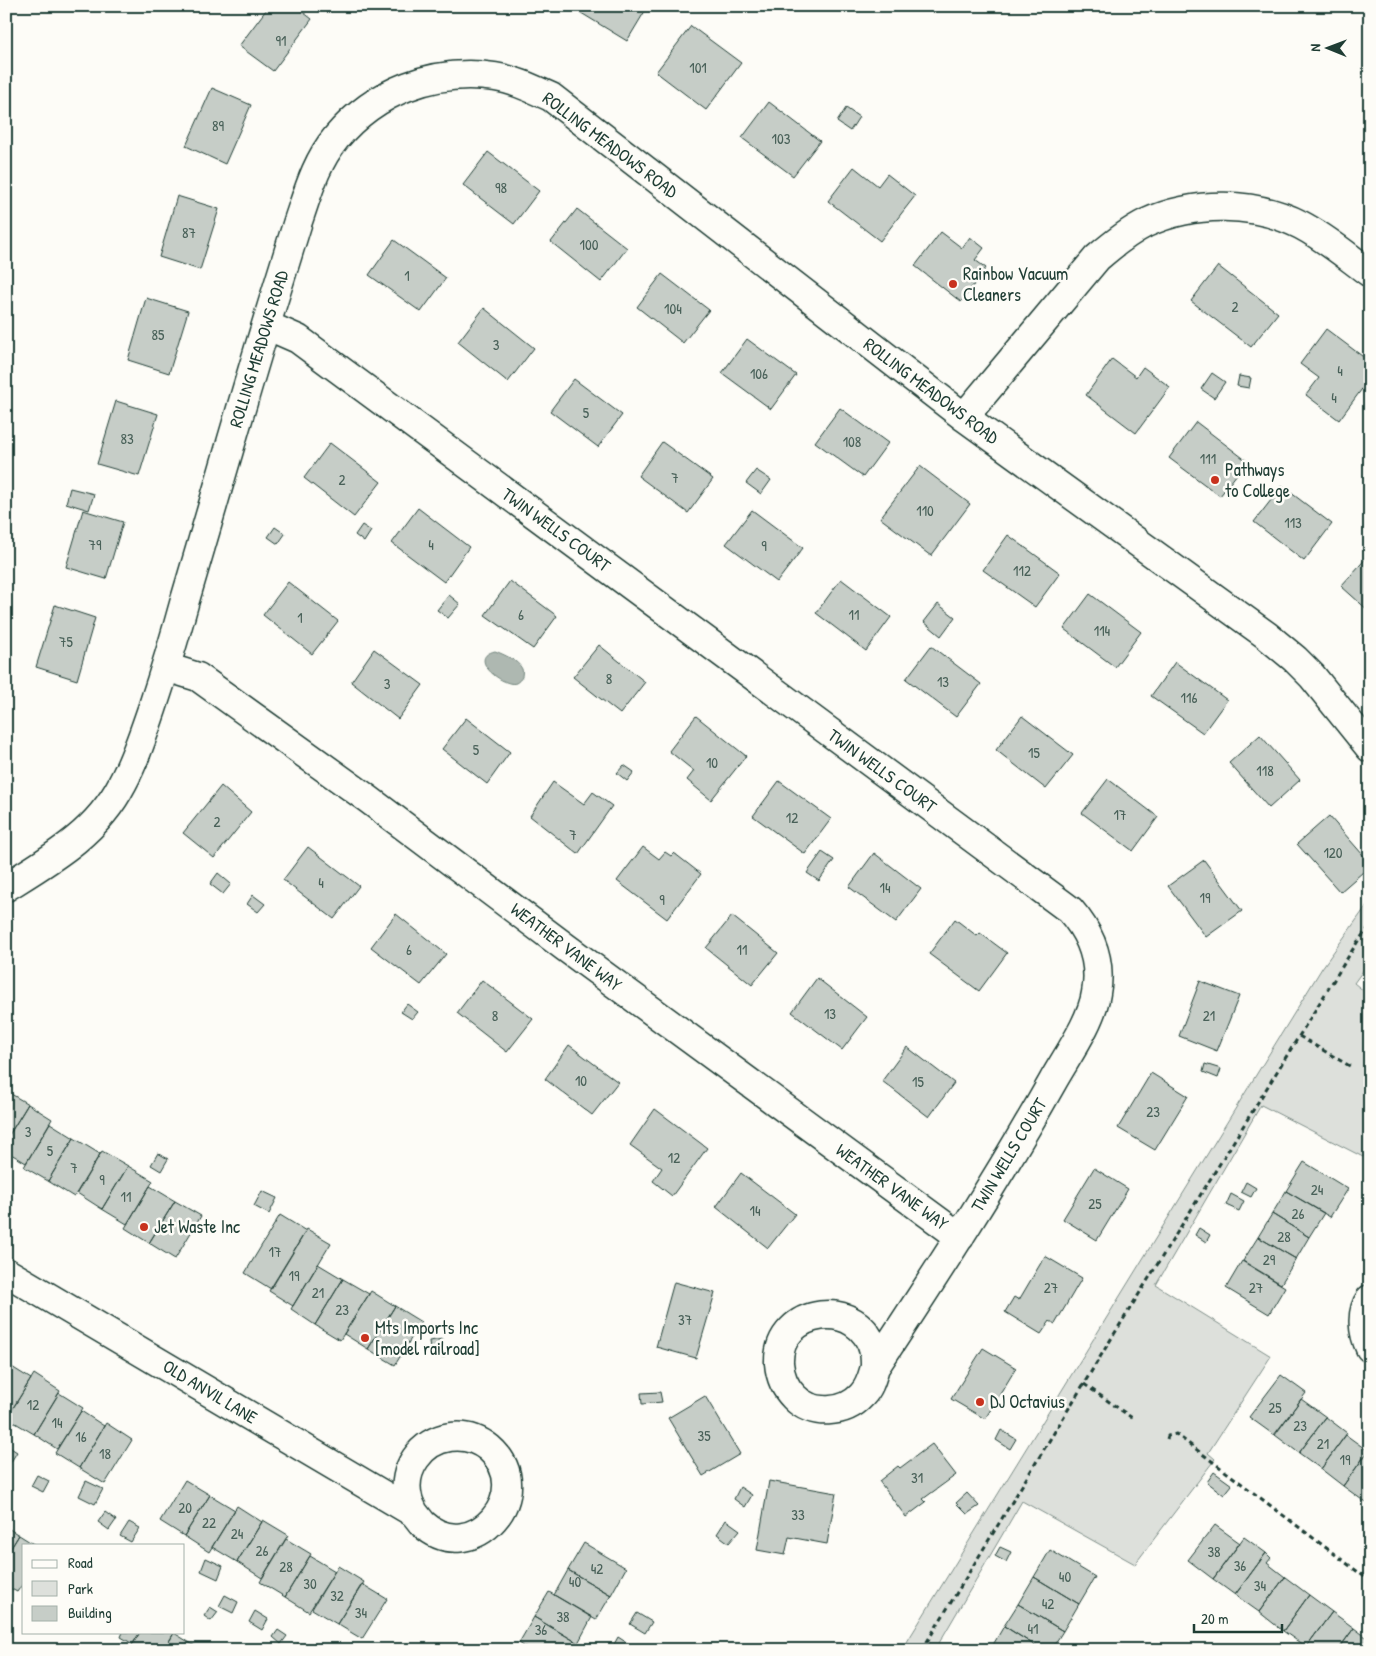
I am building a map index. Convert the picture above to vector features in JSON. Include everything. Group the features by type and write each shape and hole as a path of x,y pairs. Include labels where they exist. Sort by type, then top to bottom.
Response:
{"street":[{"name":"ROLLING MEADOWS ROAD","path":"6,887 53,858 94,825 121,786 138,750 166,667 266,325 311,182 324,155 336,138 360,113 384,97 410,84 438,77 457,75 467,74 496,77 524,85 550,97 964,417 1266,635 1312,676 1370,748"},
{"path":"964,417 1097,258 1129,233 1147,223 1171,214 1195,208 1220,207 1246,208 1274,214 1301,225 1326,240 1370,273"},
{"name":"TWIN WELLS COURT","path":"266,325 298,339 1070,910 1081,923 1095,953 1098,974 1096,994 1090,1014 1042,1100 960,1237 875,1367"},
{"name":"WEATHER VANE WAY","path":"166,667 198,677 360,793 564,947 960,1237"},
{"name":"OLD ANVIL LANE","path":"6,1272 414,1512"},
{"path":"1370,1299 1365,1306 1364,1335 1370,1348"}],"path":[{"path":"922,1650 1358,941 1370,926"},
{"path":"1300,1036 1353,1068"},
{"path":"1084,1384 1135,1420"},
{"path":"1167,1439 1168,1436 1176,1434 1370,1581"}],"green space":[{"path":"1370,901 1370,961 1354,983 1370,996 1370,1147 1363,1157 1261,1105 1156,1285 1271,1356 1208,1453 1215,1459 1135,1564 1022,1501 935,1650 902,1650 1322,968"}],"shaded area":[{"path":"495,651 518,663 522,670 522,677 517,683 504,681 486,666 484,660 487,655"}],"building":[{"path":"269,6 295,6 312,19 273,71 239,46"},
{"path":"574,6 648,6 627,41 573,8"},
{"path":"691,26 741,63 706,110 656,72"},
{"path":"212,88 251,105 225,164 186,146"},
{"path":"769,102 820,141 793,176 742,138"},
{"path":"846,108 859,117 850,131 837,122"},
{"path":"488,152 539,191 514,224 463,185"},
{"path":"854,167 878,186 887,174 915,196 880,241 828,201"},
{"path":"177,196 219,209 200,270 159,257"},
{"path":"577,209 627,248 601,282 551,242"},
{"path":"941,232 962,248 970,237 984,248 975,260 986,268 961,302 915,266"},
{"path":"394,240 446,278 421,312 369,275"},
{"path":"1218,266 1278,313 1251,347 1191,301"},
{"path":"662,274 709,310 683,343 637,307"},
{"path":"146,298 188,311 169,373 128,360"},
{"path":"484,308 534,348 508,382 458,342"},
{"path":"1326,329 1370,362 1370,378 1339,420 1306,395 1319,378 1300,364"},
{"path":"747,339 796,375 771,409 722,373"},
{"path":"1112,359 1136,377 1143,367 1170,387 1136,433 1086,395"},
{"path":"1212,373 1225,382 1214,398 1201,389"},
{"path":"1239,376 1251,378 1249,388 1237,386"},
{"path":"574,379 622,415 598,447 550,411"},
{"path":"116,401 158,414 139,476 97,464"},
{"path":"840,408 888,443 863,477 815,442"},
{"path":"1196,422 1247,461 1220,496 1169,458"},
{"path":"662,442 713,479 688,513 638,476"},
{"path":"330,443 381,482 354,517 304,478"},
{"path":"920,466 970,504 931,556 880,518"},
{"path":"756,470 771,480 761,494 746,483"},
{"path":"1282,486 1332,524 1304,561 1254,522"},
{"path":"70,488 94,494 89,510 66,503"},
{"path":"418,508 469,547 444,582 392,543"},
{"path":"83,510 123,522 106,579 66,567"},
{"path":"752,510 803,548 777,582 726,544"},
{"path":"362,525 371,531 364,542 355,535"},
{"path":"275,527 285,534 278,544 268,537"},
{"path":"1008,535 1060,573 1035,607 983,570"},
{"path":"1370,554 1370,612 1341,586"},
{"path":"841,579 891,617 866,651 816,613"},
{"path":"510,581 557,616 533,649 485,615"},
{"path":"288,582 338,621 312,654 263,615"},
{"path":"1090,594 1141,632 1115,667 1064,629"},
{"path":"449,595 460,604 448,618 437,610"},
{"path":"938,604 955,617 941,636 924,622"},
{"path":"55,605 95,618 77,680 36,667"},
{"path":"599,645 645,682 620,714 573,677"},
{"path":"931,646 981,684 956,717 906,679"},
{"path":"374,649 423,685 398,719 351,682"},
{"path":"1175,662 1227,700 1203,733 1151,696"},
{"path":"696,716 746,756 711,800 687,780 694,771 669,751"},
{"path":"1022,716 1073,755 1046,789 996,750"},
{"path":"466,718 510,752 487,784 442,749"},
{"path":"1260,735 1300,780 1269,808 1229,763"},
{"path":"624,765 634,772 627,781 617,773"},
{"path":"1108,779 1158,817 1133,851 1082,813"},
{"path":"779,781 831,819 805,854 753,816"},
{"path":"553,782 584,804 593,792 612,806 578,854 530,816"},
{"path":"221,786 251,812 214,858 183,833"},
{"path":"1329,816 1370,863 1370,866 1340,892 1297,844"},
{"path":"308,847 359,886 334,919 283,880"},
{"path":"643,847 659,859 665,852 671,856 674,853 701,874 667,919 617,881"},
{"path":"822,852 834,860 819,881 807,873"},
{"path":"874,853 921,889 896,922 849,887"},
{"path":"1204,860 1242,911 1206,937 1168,886"},
{"path":"218,873 231,884 223,894 210,884"},
{"path":"253,895 265,904 258,912 247,904"},
{"path":"396,914 446,954 421,985 371,947"},
{"path":"732,916 778,953 752,985 706,948"},
{"path":"955,919 977,936 980,933 1007,953 979,991 929,954"},
{"path":"817,978 867,1017 842,1050 792,1012"},
{"path":"482,980 533,1019 507,1052 457,1013"},
{"path":"1200,981 1239,996 1217,1051 1179,1036"},
{"path":"407,1004 418,1012 412,1019 401,1012"},
{"path":"569,1045 618,1082 592,1115 545,1079"},
{"path":"907,1047 954,1083 929,1117 882,1081"},
{"path":"1205,1064 1221,1069 1218,1078 1203,1072"},
{"path":"1151,1073 1188,1096 1155,1150 1118,1128"},
{"path":"6,1091 28,1104 6,1140"},
{"path":"28,1104 52,1119 26,1163 6,1151 6,1140"},
{"path":"655,1109 707,1148 672,1196 653,1181 662,1168 630,1145"},
{"path":"50,1123 74,1138 48,1181 24,1167"},
{"path":"74,1138 100,1154 74,1197 48,1181"},
{"path":"102,1151 128,1166 102,1209 77,1193"},
{"path":"158,1153 168,1159 161,1171 151,1165"},
{"path":"1304,1162 1348,1189 1330,1217 1286,1191"},
{"path":"128,1166 153,1181 127,1224 102,1209"},
{"path":"1094,1168 1128,1189 1097,1240 1063,1219"},
{"path":"741,1173 795,1214 768,1248 716,1207"},
{"path":"1246,1182 1256,1188 1251,1197 1241,1192"},
{"path":"150,1186 175,1201 149,1243 125,1228"},
{"path":"262,1191 277,1198 269,1214 254,1206"},
{"path":"1286,1191 1324,1213 1309,1237 1272,1214"},
{"path":"1231,1194 1244,1201 1239,1211 1226,1205"},
{"path":"175,1201 201,1216 175,1259 149,1243"},
{"path":"1272,1214 1309,1237 1296,1259 1258,1237"},
{"path":"280,1215 306,1231 271,1289 245,1273"},
{"path":"1199,1228 1210,1235 1206,1242 1195,1235"},
{"path":"307,1229 331,1243 293,1306 269,1291"},
{"path":"1258,1237 1296,1259 1281,1284 1243,1261"},
{"path":"1045,1256 1082,1278 1055,1324 1050,1321 1041,1334 1005,1312 1014,1297 1019,1300"},
{"path":"1242,1261 1285,1287 1269,1314 1226,1288"},
{"path":"318,1264 343,1279 315,1325 291,1309"},
{"path":"343,1279 369,1294 340,1340 315,1325"},
{"path":"674,1282 715,1293 696,1358 656,1347"},
{"path":"371,1291 395,1306 368,1349 344,1334"},
{"path":"395,1306 421,1322 395,1365 368,1349"},
{"path":"443,1339 445,1357 431,1358 429,1341"},
{"path":"983,1348 1016,1368 985,1419 951,1399"},
{"path":"6,1365 31,1379 6,1419"},
{"path":"34,1374 60,1391 34,1434 7,1418"},
{"path":"1281,1375 1306,1393 1274,1435 1249,1417"},
{"path":"660,1392 662,1402 642,1404 641,1393"},
{"path":"59,1393 83,1408 57,1449 34,1434"},
{"path":"705,1396 740,1454 703,1476 668,1418"},
{"path":"1301,1399 1326,1417 1299,1453 1275,1435"},
{"path":"81,1411 104,1426 79,1468 55,1453"},
{"path":"1326,1417 1347,1433 1321,1469 1299,1453"},
{"path":"106,1423 132,1440 105,1484 79,1468"},
{"path":"1001,1430 1016,1439 1010,1449 996,1440"},
{"path":"1346,1435 1368,1451 1343,1486 1321,1469"},
{"path":"932,1444 956,1475 923,1499 926,1502 906,1517 879,1481"},
{"path":"6,1445 17,1452 9,1465 6,1463"},
{"path":"1370,1449 1370,1505 1369,1505 1343,1486"},
{"path":"1214,1472 1232,1485 1224,1495 1207,1482"},
{"path":"37,1475 49,1481 43,1492 31,1486"},
{"path":"185,1480 210,1495 184,1536 160,1521"},
{"path":"86,1481 103,1489 95,1504 79,1496"},
{"path":"769,1481 836,1493 827,1544 789,1537 785,1555 757,1550"},
{"path":"740,1487 752,1495 745,1507 734,1499"},
{"path":"967,1493 979,1506 967,1514 956,1503"},
{"path":"210,1495 235,1510 209,1552 184,1536"},
{"path":"237,1506 262,1522 237,1562 212,1547"},
{"path":"105,1512 116,1520 109,1530 98,1522"},
{"path":"263,1520 288,1535 262,1578 237,1562"},
{"path":"726,1520 740,1530 729,1543 717,1534"},
{"path":"129,1522 140,1528 131,1542 120,1536"},
{"path":"1215,1525 1240,1543 1213,1579 1188,1560"},
{"path":"6,1527 19,1535 6,1556"},
{"path":"19,1535 33,1544 22,1544 22,1585 17,1592 6,1586 6,1556"},
{"path":"1244,1537 1266,1553 1235,1595 1213,1579"},
{"path":"286,1539 311,1554 285,1597 260,1582"},
{"path":"584,1543 626,1568 611,1595 568,1570"},
{"path":"1000,1547 1011,1552 1006,1562 995,1556"},
{"path":"1050,1550 1095,1577 1079,1604 1034,1577"},
{"path":"1266,1553 1271,1558 1267,1563 1285,1577 1259,1612 1235,1595"},
{"path":"310,1556 335,1571 309,1612 285,1597"},
{"path":"206,1558 223,1566 218,1579 201,1571"},
{"path":"338,1566 364,1582 337,1624 312,1609"},
{"path":"568,1570 611,1595 596,1620 554,1595"},
{"path":"1034,1577 1079,1604 1063,1631 1018,1604"},
{"path":"1285,1577 1309,1595 1283,1631 1259,1612"},
{"path":"362,1584 387,1599 362,1639 337,1624"},
{"path":"549,1592 592,1617 578,1643 534,1617"},
{"path":"225,1595 238,1602 233,1613 219,1606"},
{"path":"1309,1595 1332,1612 1306,1647 1283,1631"},
{"path":"1018,1604 1063,1631 1051,1650 1042,1650 1004,1626"},
{"path":"210,1607 218,1612 211,1621 204,1616"},
{"path":"255,1611 268,1619 262,1630 249,1622"},
{"path":"1332,1612 1354,1628 1338,1650 1309,1650 1306,1647"},
{"path":"637,1613 652,1622 645,1633 630,1624"},
{"path":"534,1617 578,1643 574,1650 530,1650 519,1643"},
{"path":"1004,1626 1042,1650 990,1650"},
{"path":"1354,1628 1370,1640 1370,1650 1338,1650"},
{"path":"278,1630 287,1636 281,1644 273,1637"},
{"path":"122,1634 139,1634 133,1644 121,1637"},
{"path":"139,1634 173,1634 164,1650 129,1650"},
{"path":"173,1634 200,1649 199,1650 164,1650"},
{"path":"618,1637 635,1648 634,1650 615,1650 612,1648"},
{"path":"298,1643 306,1649 293,1650"}],"place":[{"name":"Rainbow Vacuum Cleaners","path":"953,284"},
{"name":"Pathways to College","path":"1215,480"},
{"name":"Jet Waste Inc","path":"144,1227"},
{"name":"Mts Imports Inc [model railroad]","path":"365,1338"},
{"name":"DJ Octavius","path":"980,1402"}]}
